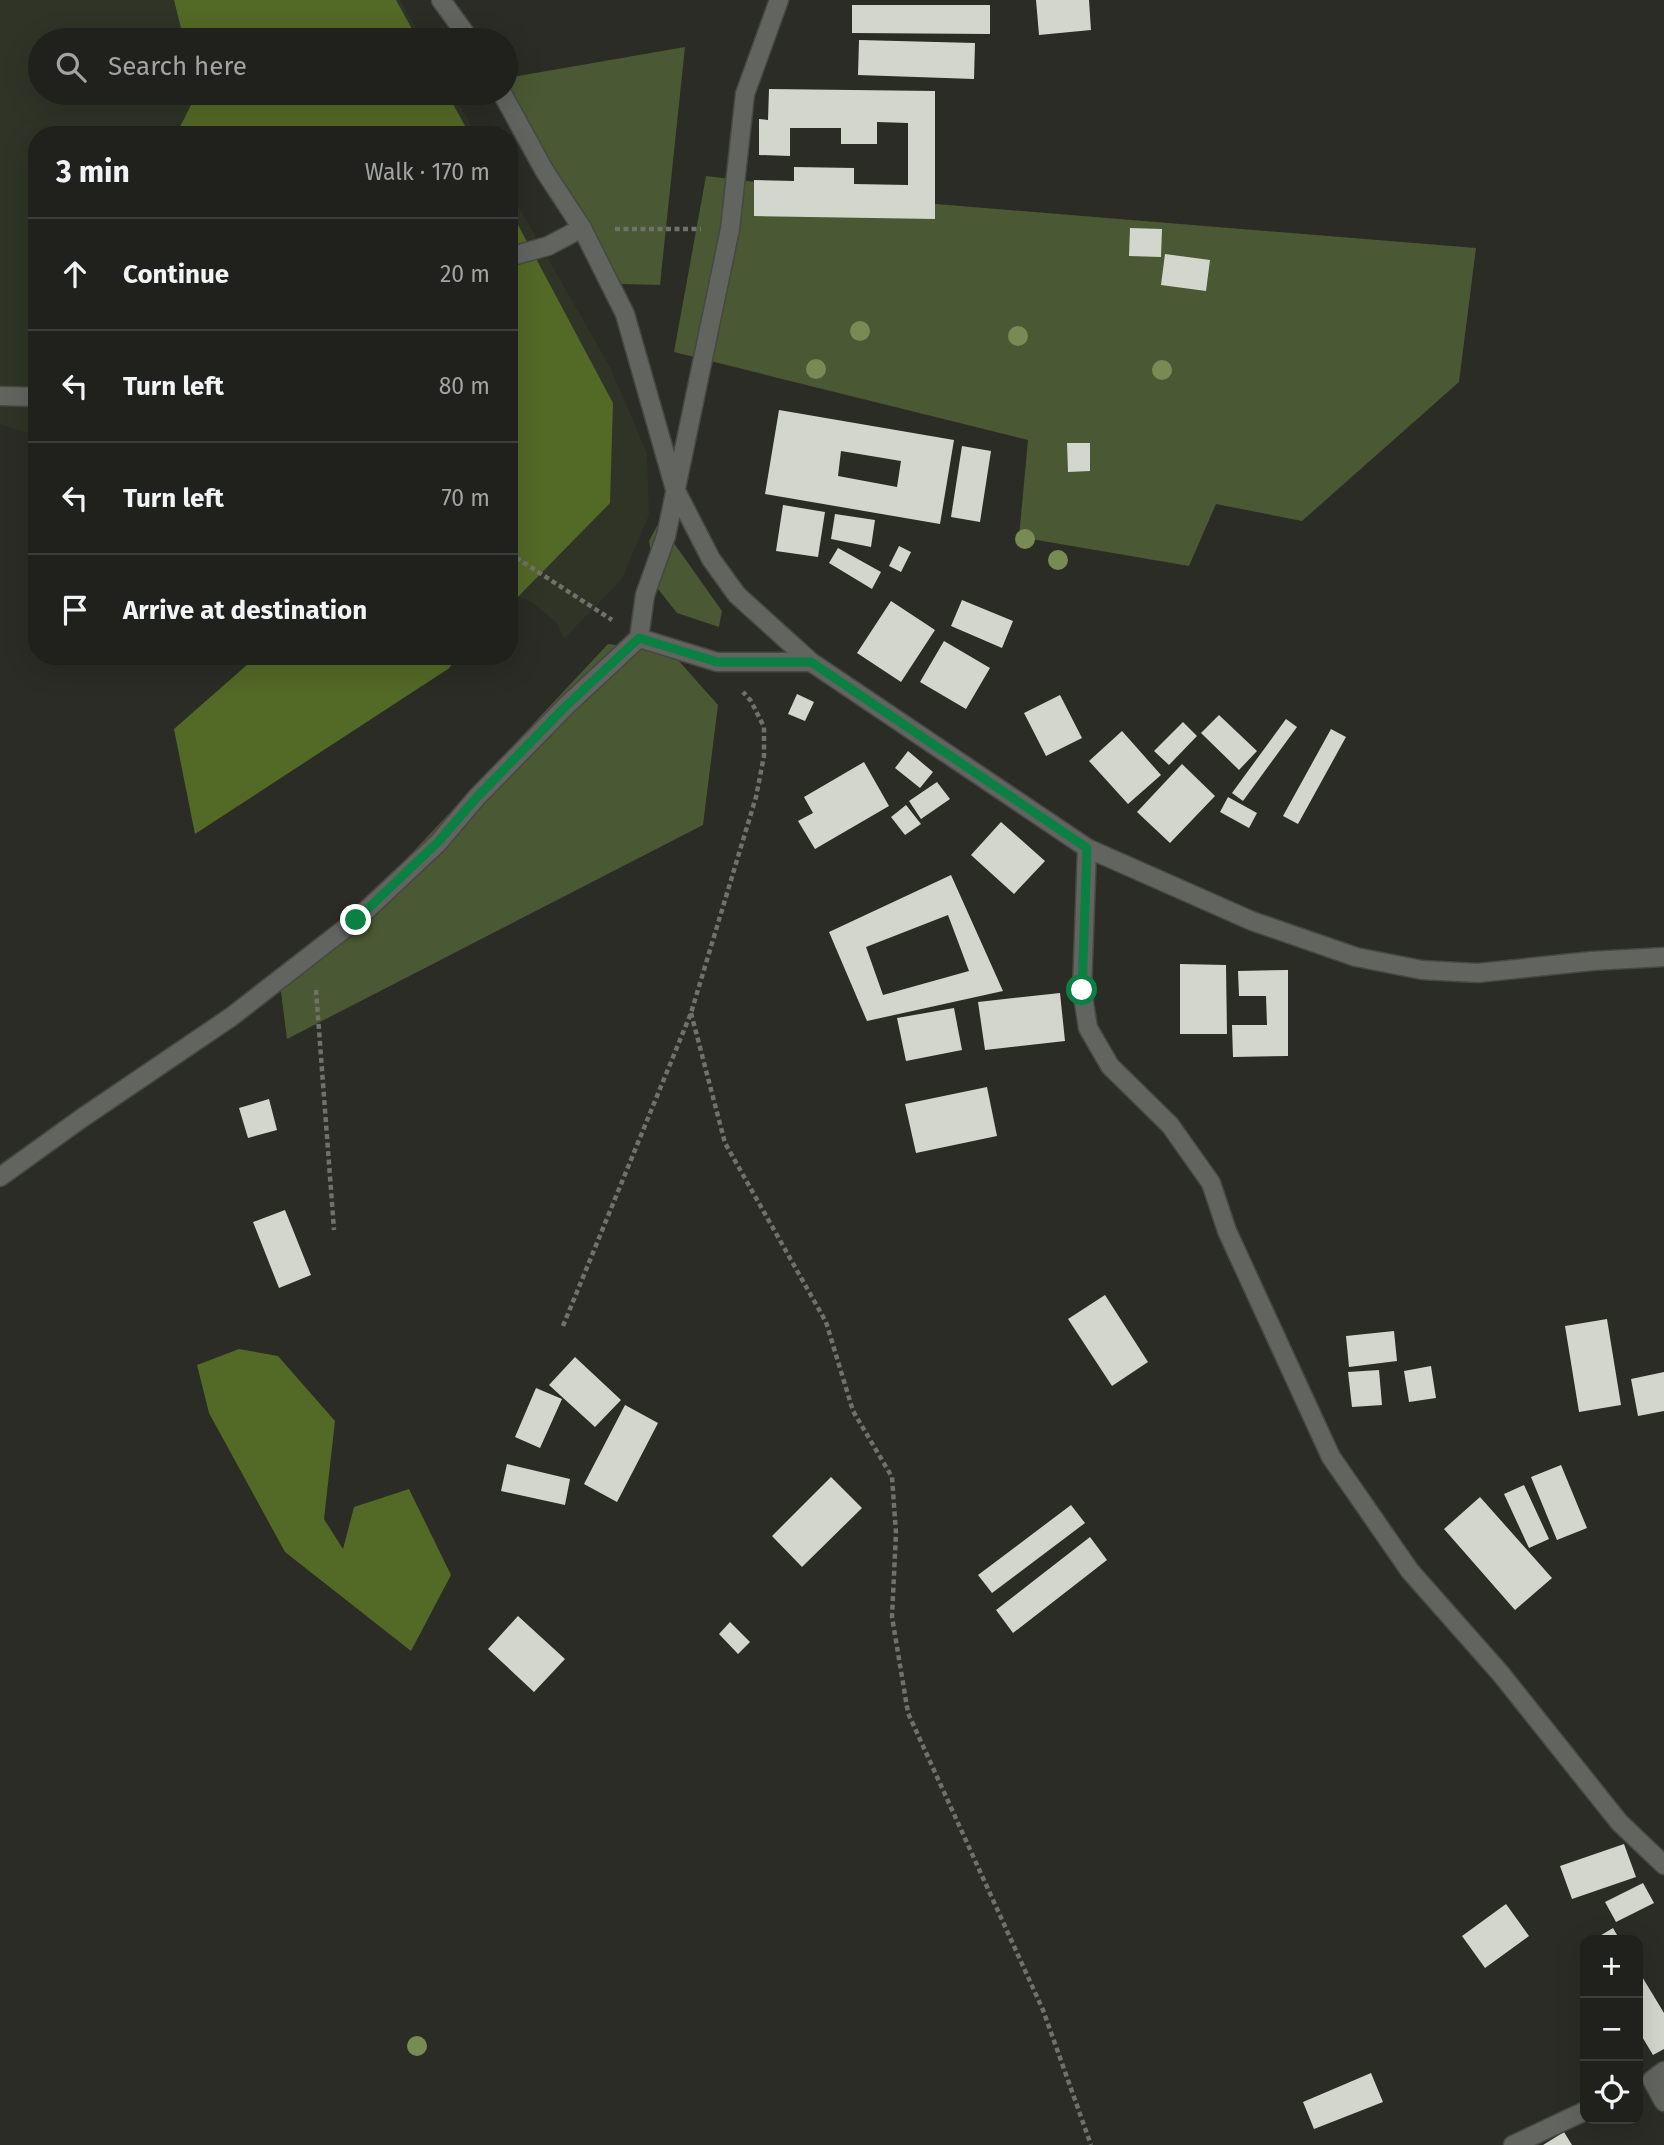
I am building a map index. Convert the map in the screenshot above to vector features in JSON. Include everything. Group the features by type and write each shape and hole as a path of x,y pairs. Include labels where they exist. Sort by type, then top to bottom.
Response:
{"street":[{"path":"440,0 461,28"},
{"path":"0,1177 231,1017 356,920 438,842 477,797 566,706 639,638 645,595 666,536 730,229 745,94 779,0"},
{"path":"509,105 544,170 582,228 625,314 675,489 711,559 737,595 811,662 1087,848 1252,921 1356,957 1422,970 1479,973 1592,961 1664,957"},
{"path":"518,254 548,246 582,228"},
{"path":"0,396 28,397"},
{"path":"639,638 717,662 811,662"},
{"path":"1087,848 1082,990 1088,1028 1110,1066 1170,1125 1211,1184 1227,1231 1331,1457 1410,1571 1501,1674 1619,1822 1664,1865"},
{"path":"1651,2080 1664,2102"},
{"path":"1513,2145 1580,2113"}],"path":[{"path":"582,228 730,229"},
{"path":"518,559 639,638"},
{"path":"563,1326 691,1013 756,797 764,756 764,727 751,701 717,662"},
{"path":"313,954 334,1230"},
{"path":"691,1013 725,1143 826,1322 853,1411 892,1476 896,1533 891,1617 908,1713 1043,2010 1091,2145"}],"shaded area":[{"path":"0,0 400,0 416,28 28,28 28,105 460,105 472,126 28,126 28,433 0,424"},
{"path":"518,206 610,367 647,453 649,515 622,579 564,639 557,623 530,601 518,597"}],"green space":[{"path":"174,0 396,0 411,28 181,28"},
{"path":"685,47 660,285 622,284 593,256 512,105 518,105 518,76"},
{"path":"191,105 454,105 465,126 180,126"},
{"path":"706,176 936,204 1476,248 1459,382 1302,521 1216,504 1189,566 1019,537 1028,440 674,352"},
{"path":"518,225 613,403 610,503 518,597"},
{"path":"659,522 722,611 719,627 677,613 658,589 649,541"},
{"path":"608,644 670,651 718,705 703,825 287,1039 279,976 397,869"},
{"path":"247,665 452,665 195,834 174,729"},
{"path":"239,1349 278,1356 335,1421 324,1519 343,1549 354,1507 409,1489 451,1575 411,1651 285,1552 209,1413 197,1365"}],"building":[{"path":"1036,0 1089,0 1091,30 1039,35"},
{"path":"852,5 990,5 990,34 852,33"},
{"path":"859,40 975,43 974,79 858,75"},
{"path":"769,89 935,91 935,219 754,216 754,180 794,181 794,167 854,168 854,184 908,185 908,123 877,122 877,144 841,144 841,128 790,128 790,156 759,155 759,119 768,120"},
{"path":"1130,228 1162,229 1161,257 1129,256"},
{"path":"1165,254 1210,260 1206,291 1161,285"},
{"path":"779,410 954,440 940,524 765,494","holes":["841,451 901,461 897,487 838,476"]},
{"path":"1067,443 1090,443 1090,471 1068,472"},
{"path":"962,446 991,451 980,522 951,517"},
{"path":"783,505 825,512 818,557 776,551"},
{"path":"835,514 875,520 871,547 831,539"},
{"path":"899,546 911,552 901,572 889,566"},
{"path":"838,548 881,572 872,589 829,563"},
{"path":"962,600 1013,621 1002,648 951,626"},
{"path":"891,601 935,630 901,682 857,653"},
{"path":"944,641 990,668 966,709 920,682"},
{"path":"797,694 814,702 805,721 788,714"},
{"path":"1060,695 1082,738 1046,756 1024,713"},
{"path":"1219,715 1257,751 1239,770 1201,733"},
{"path":"1286,719 1297,727 1243,801 1232,793"},
{"path":"1183,722 1197,736 1169,765 1154,751"},
{"path":"1331,729 1346,737 1298,824 1283,816"},
{"path":"1122,731 1161,775 1128,804 1089,761"},
{"path":"908,751 933,772 920,788 895,768"},
{"path":"864,762 889,806 815,849 798,821 813,813 804,797"},
{"path":"1182,764 1215,796 1170,843 1137,812"},
{"path":"937,782 950,799 921,819 909,801"},
{"path":"1228,797 1257,813 1249,828 1220,812"},
{"path":"906,805 921,824 905,835 891,817"},
{"path":"1001,822 1045,861 1014,894 971,855"},
{"path":"951,875 1003,991 867,1021 829,932","holes":["948,915 969,971 883,995 866,947"]},
{"path":"1180,964 1226,965 1227,1034 1180,1034"},
{"path":"1288,970 1288,1056 1233,1057 1232,1025 1267,1025 1266,996 1239,996 1238,971"},
{"path":"1060,993 1065,1041 985,1050 978,1002"},
{"path":"954,1008 962,1050 906,1061 897,1018"},
{"path":"987,1087 997,1136 916,1153 905,1104"},
{"path":"269,1099 277,1130 248,1138 239,1108"},
{"path":"285,1210 311,1275 279,1288 253,1222"},
{"path":"1105,1295 1148,1362 1112,1386 1068,1319"},
{"path":"1607,1319 1621,1405 1579,1412 1565,1326"},
{"path":"1394,1331 1397,1361 1349,1367 1346,1336"},
{"path":"575,1357 621,1400 595,1427 549,1385"},
{"path":"1431,1366 1436,1398 1409,1402 1404,1371"},
{"path":"1379,1370 1382,1405 1352,1407 1348,1372"},
{"path":"1664,1372 1664,1411 1638,1416 1631,1379"},
{"path":"536,1388 562,1399 540,1448 515,1437"},
{"path":"625,1405 658,1423 617,1502 584,1484"},
{"path":"507,1464 570,1479 565,1505 501,1491"},
{"path":"1561,1465 1587,1528 1557,1540 1531,1477"},
{"path":"831,1477 862,1508 802,1567 772,1536"},
{"path":"1524,1485 1549,1539 1529,1548 1504,1494"},
{"path":"1480,1497 1552,1578 1515,1610 1444,1529"},
{"path":"1071,1505 1085,1523 992,1593 978,1575"},
{"path":"1090,1537 1107,1560 1013,1633 996,1610"},
{"path":"518,1616 565,1659 534,1692 488,1649"},
{"path":"730,1622 750,1642 738,1654 719,1634"},
{"path":"1624,1844 1636,1877 1572,1899 1560,1866"},
{"path":"1643,1883 1654,1903 1616,1922 1605,1902"},
{"path":"1506,1904 1529,1936 1485,1968 1462,1936"},
{"path":"1613,1928 1617,1935 1601,1935"},
{"path":"1643,1978 1664,2013 1664,2049 1653,2055 1643,2038"},
{"path":"1371,2073 1383,2102 1314,2129 1303,2102"},
{"path":"1564,2132 1572,2145 1543,2145"}],"route":[{"path":"356,920 438,842 477,797 566,706 639,638 717,662 811,662 1087,848 1082,990"}]}
